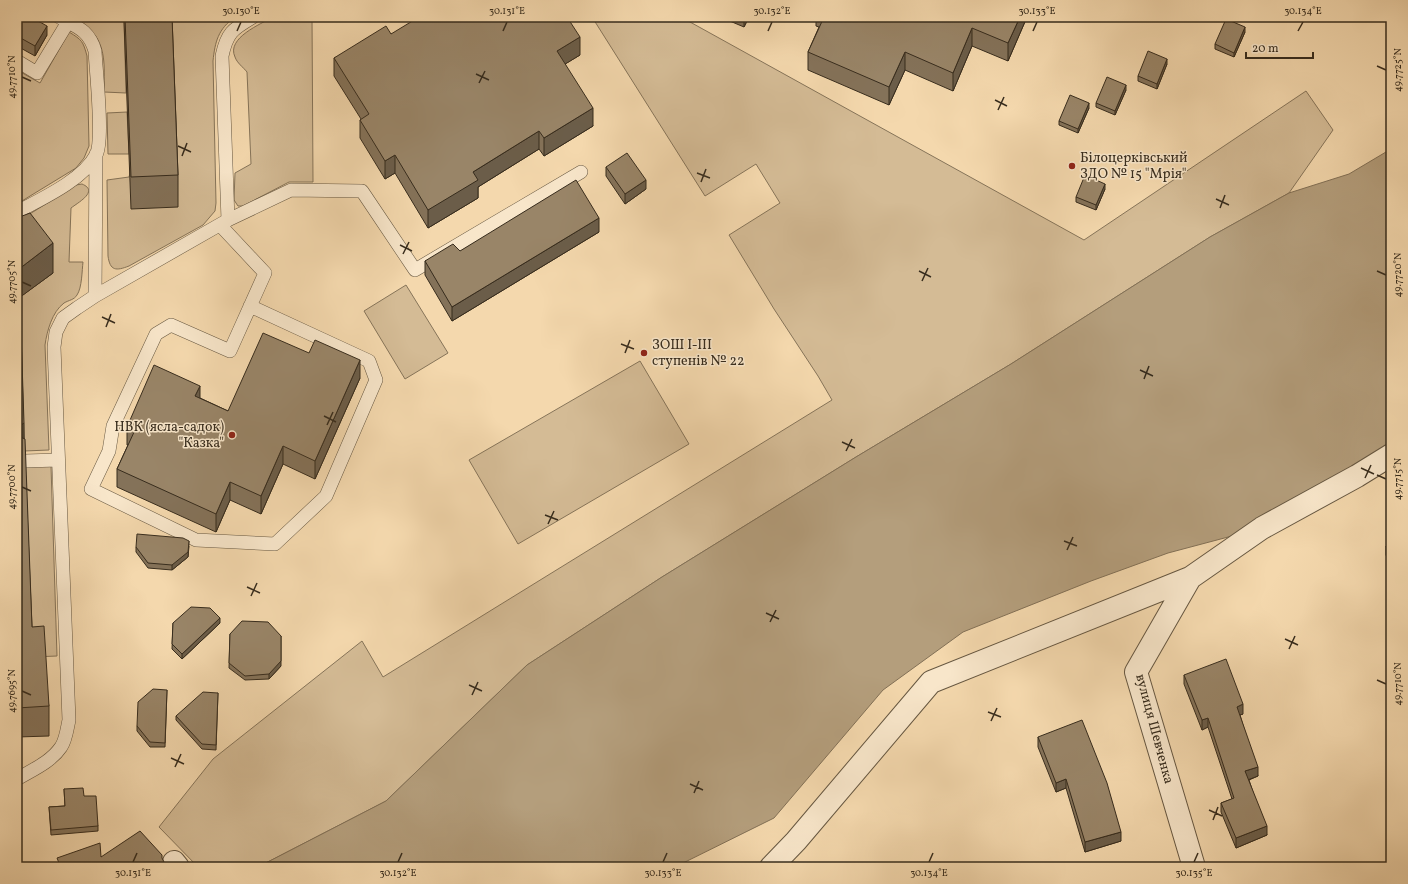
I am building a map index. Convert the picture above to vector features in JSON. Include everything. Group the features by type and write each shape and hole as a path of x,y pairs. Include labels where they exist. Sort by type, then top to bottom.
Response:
{"street":[{"path":"771,867 796,841 930,682 1190,578 1262,528 1357,476 1391,455"},
{"name":"вулиця Шевченка","path":"1190,578 1136,672 1194,867"},
{"path":"790,867 796,841"}],"lane":[{"path":"250,306 369,361 376,380 326,496 275,544 196,540 91,489 110,451 113,426 156,334 171,325 230,351 265,272 224,223 222,56 225,41 235,28 253,17"},
{"path":"17,61 37,73 64,20 83,30 92,40 95,51 100,138 96,154 95,296"},
{"path":"17,212 75,178 86,168 96,154"},
{"path":"17,779 50,758 62,747 69,720 54,347 56,332 63,318 95,296 224,223 291,190 362,191 415,270 580,172"},
{"path":"25,461 58,460"}],"shaded area":[{"path":"70,17 118,17 124,21 126,93 104,92 104,61 101,46 91,31"},
{"path":"170,17 235,17 225,26 218,36 213,61 215,211 203,225 129,266 117,269 110,265 108,256 107,180 129,177"},
{"path":"273,17 312,17 313,182 289,182 243,206 238,206 234,200 235,173 251,164 247,72 235,57 235,44 246,32"},
{"path":"592,17 681,17 1084,240 1306,91 1333,130 1289,193 1210,237 1011,364 856,457 662,577 527,665 386,801 258,867 198,867 159,827 213,759 362,641 383,677 832,400 729,235 780,203 756,164 705,196"},
{"path":"69,32 81,41 87,56 89,146 84,158 76,168 17,204 17,70 40,83"},
{"path":"127,112 129,154 108,154 107,113"},
{"path":"1391,149 1391,453 1262,528 1168,553 1091,581 963,632 883,690 774,818 675,867 258,867 386,801 527,665 662,577 856,457 1011,364 1210,237 1289,193 1349,174"},
{"path":"82,184 89,190 82,200 71,208 69,262 83,262 80,288 76,297 64,303 56,311 47,334 45,345 49,450 24,451 17,222 76,185"},
{"path":"406,285 448,353 405,379 364,311"},
{"path":"640,361 689,444 518,544 469,460"},
{"path":"51,466 57,656 32,657 25,467"}],"building":[{"path":"17,17 31,17 47,26 35,46 17,36"},
{"path":"125,17 172,17 178,175 131,177"},
{"path":"419,17 567,17 580,37 557,51 593,108 544,138 539,131 473,172 478,180 428,210 395,155 385,161 360,120 369,114 334,58 386,26 391,34"},
{"path":"731,17 747,17 744,22"},
{"path":"824,17 1020,17 1008,43 972,28 953,73 905,52 889,87 808,52"},
{"path":"1226,19 1245,27 1234,53 1215,44"},
{"path":"1148,51 1167,59 1157,84 1138,76"},
{"path":"1107,77 1126,85 1115,111 1096,103"},
{"path":"1070,95 1089,103 1078,129 1059,121"},
{"path":"627,153 646,180 625,194 606,167"},
{"path":"1085,175 1105,184 1096,205 1076,197"},
{"path":"576,180 599,218 452,307 425,261 453,244 460,251"},
{"path":"30,213 53,243 19,269 24,423 18,427 17,431 17,218"},
{"path":"263,333 309,353 315,340 360,360 315,461 283,446 261,496 230,482 216,514 117,469 135,430 127,427 154,365 200,386 195,396 228,411"},
{"path":"17,431 18,436 25,439 32,627 44,626 49,706 17,708"},
{"path":"137,534 183,538 189,541 188,552 172,565 148,563 136,547"},
{"path":"1391,543 1391,557 1386,546"},
{"path":"191,607 210,608 220,618 182,654 172,644 173,623"},
{"path":"242,621 268,622 281,636 281,661 269,674 245,676 229,663 230,634"},
{"path":"1226,659 1243,704 1237,707 1258,767 1245,771 1267,826 1236,838 1221,803 1234,798 1208,718 1202,720 1184,675"},
{"path":"153,689 167,690 165,743 150,742 137,726 138,702"},
{"path":"203,692 218,693 216,745 202,744 176,716"},
{"path":"1082,720 1107,783 1121,832 1085,842 1066,779 1056,783 1038,737"},
{"path":"83,788 84,796 96,796 98,826 51,830 49,807 65,806 64,789"},
{"path":"140,831 162,855 166,866 43,867 59,863 57,858 100,843 101,857"},
{"path":"18,855 21,867 17,867"}],"place":[{"name":"Білоцерківський ЗДО № 15 \"Мрія\"","path":"1072,166"},
{"name":"ЗОШ І-ІІІ ступенів № 22","path":"644,353"},
{"name":"НВК (ясла-садок) \"Казка\"","path":"232,435"}]}
